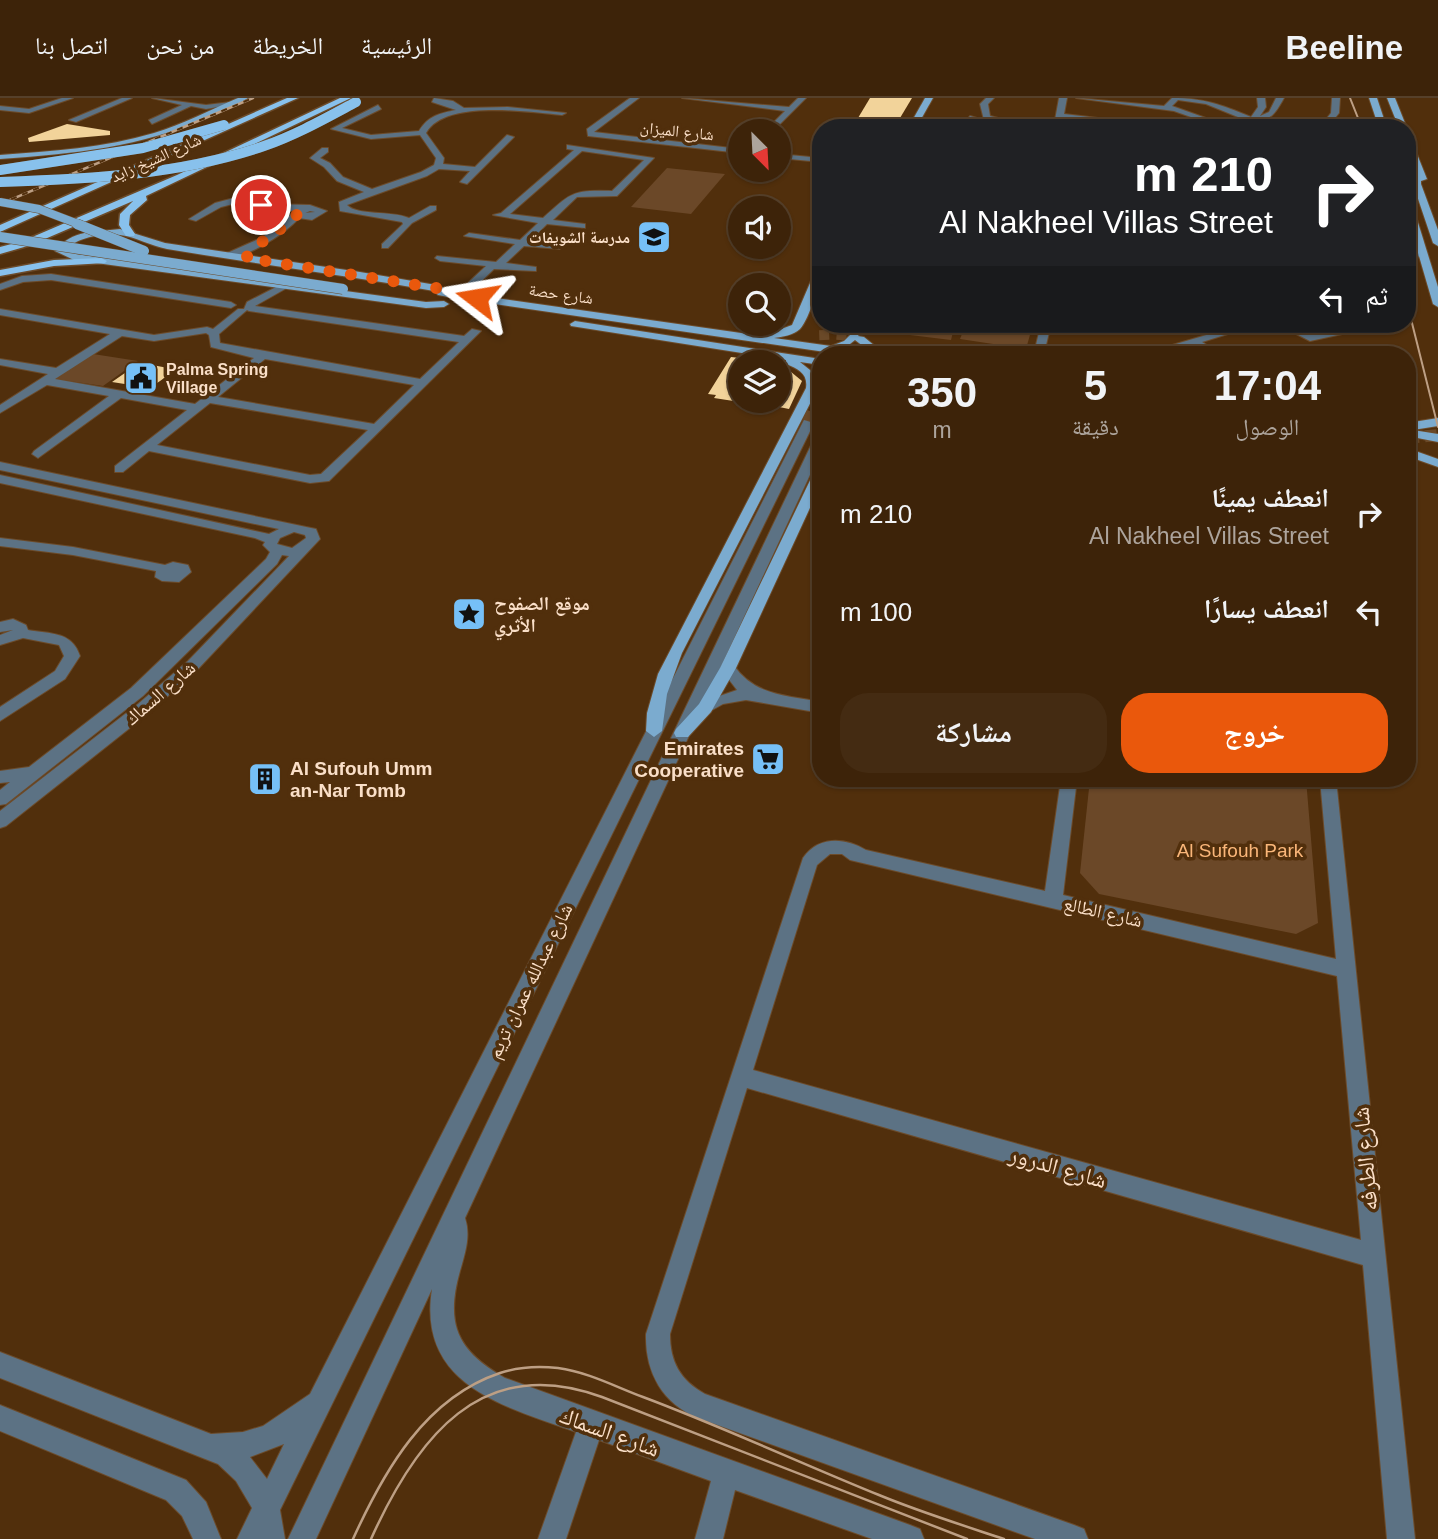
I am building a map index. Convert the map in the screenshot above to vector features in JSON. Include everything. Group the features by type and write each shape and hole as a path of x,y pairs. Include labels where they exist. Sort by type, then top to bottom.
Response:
{"highway":[{"path":"0,217 233,109 268,98"},
{"path":"233,109 274,98"},
{"path":"0,170 143,148 224,125 286,98"},
{"name":"شارع الشيخ زايد","path":"0,229 294,98"},
{"name":"شارع الشيخ زايد","path":"0,245 324,98"},
{"path":"0,251 27,243 355,99"},
{"path":"0,182 118,177 215,161 285,138 355,99"},
{"path":"130,234 123,220 129,209 181,177"},
{"path":"0,273 54,263 101,261"}],"main road":[{"path":"0,157 120,143 164,132 206,109 233,109 244,98"},
{"path":"917,119 929,98"},
{"path":"1373,98 1380,119"},
{"path":"1391,98 1399,119"},
{"path":"1416,163 1438,210"},
{"path":"1418,168 1417,184 1438,243"},
{"path":"0,202 52,212 100,236 147,252"},
{"name":"شارع حصة","path":"0,229 728,334"},
{"path":"1416,230 1438,304"},
{"path":"444,304 426,305 260,284 101,261 65,255 60,251 62,246 80,236 107,231 130,234 164,246 436,288 457,295"},
{"name":"شارع حصة","path":"0,237 738,350"},
{"path":"791,330 796,327 812,290"},
{"path":"841,346 848,343 853,333"},
{"name":"شارع حصة","path":"742,336 812,347"},
{"path":"661,338 693,337 812,353"},
{"name":"شارع حصة","path":"791,358 812,361"},
{"path":"791,363 803,367 812,378"},
{"path":"654,731 655,707 662,684 706,592 812,394"},
{"path":"1416,427 1438,422"},
{"path":"1416,432 1438,438"},
{"path":"1416,453 1438,455"},
{"path":"1416,455 1438,463"},
{"path":"682,733 705,708 728,668 812,489"}],"street":[{"path":"0,108 29,111 69,98"},
{"path":"73,120 128,98"},
{"path":"156,98 206,109"},
{"name":"شارع الميزان","path":"635,98 590,132 611,138 728,150"},
{"path":"686,98 791,109"},
{"path":"781,119 802,98"},
{"path":"1070,98 1062,98 1059,116 1080,119"},
{"path":"1080,98 1167,107 1204,118"},
{"path":"1167,107 1176,98 1202,100 1250,119"},
{"path":"1254,115 1262,107 1261,98"},
{"path":"1244,113 1258,118 1266,117 1276,109 1280,98"},
{"path":"1330,119 1335,113 1336,98"},
{"path":"435,100 450,103 462,110"},
{"path":"983,102 987,110 984,115 988,119"},
{"path":"152,122 190,104"},
{"path":"378,107 335,129 371,137 422,133"},
{"path":"422,133 428,122 462,110 502,107 562,113"},
{"path":"1145,119 1157,113 1204,118"},
{"path":"422,133 440,158 438,166"},
{"path":"464,182 510,138"},
{"path":"498,265 576,194 614,194 650,158 570,147"},
{"path":"581,148 499,215 582,226"},
{"path":"325,150 314,158 344,181 372,192"},
{"path":"791,157 812,159"},
{"path":"342,207 348,200 424,174 438,166 475,169"},
{"path":"237,200 254,184"},
{"path":"193,219 218,205 237,200 318,215 322,210 342,207 350,212 400,216 408,222"},
{"path":"385,246 406,229 408,222 433,208"},
{"path":"228,256 258,243 301,212"},
{"path":"469,236 557,247"},
{"path":"246,258 258,243"},
{"path":"1416,253 1424,257"},
{"path":"440,258 533,270"},
{"path":"457,295 500,269 498,265"},
{"path":"0,287 22,279 51,277 241,306 471,336 333,473 320,479 147,447"},
{"path":"260,284 214,333 217,347 424,383"},
{"path":"477,284 477,298"},
{"path":"0,312 158,338 199,330 282,286"},
{"path":"199,330 214,333"},
{"path":"0,410 120,332"},
{"path":"1174,346 1222,333"},
{"path":"1300,333 1310,338 1339,333"},
{"path":"1193,341 1202,346"},
{"path":"120,469 262,356"},
{"path":"0,362 58,372"},
{"path":"45,381 197,408"},
{"path":"38,454 119,394"},
{"path":"208,399 379,428"},
{"name":"شارع عبدالله عمران تريم","path":"251,1539 654,731 812,434"},
{"name":"شارع عبدالله عمران تريم","path":"302,1539 682,733 812,435"},
{"path":"0,466 306,529 314,535 306,547 291,552 274,546 259,535 0,479"},
{"path":"144,509 159,498"},
{"name":"شارع السماك","path":"0,799 113,712 159,672 272,561 279,533 293,528"},
{"path":"0,542 73,551 165,569"},
{"name":"شارع السماك","path":"0,821 144,708 193,665 306,547"},
{"path":"0,627 17,624 21,628 20,633"},
{"path":"0,640 13,638 20,633 63,641 69,645 72,656 60,675 0,715"},
{"path":"728,668 737,682 753,694"},
{"path":"705,708 724,697 753,694 812,707"},
{"path":"0,777 33,772"},
{"path":"1053,900 1068,787"},
{"name":"شارع الطرفه","path":"1329,787 1401,1539"},
{"name":"شارع الطالع","path":"1074,1539 685,1399 674,1389 663,1370 657,1349 658,1334 808,871 836,855 859,854 1347,970"},
{"name":"شارع الدرور","path":"742,1077 1374,1256"},
{"name":"شارع السماك","path":"455,1218 458,1232 442,1300 443,1325 450,1348 466,1370 481,1382 591,1425 910,1539"},
{"path":"0,1364 227,1454 244,1467 258,1486 266,1509 271,1539"},
{"path":"207,1445 231,1448 266,1440 283,1432 306,1414 326,1391"},
{"path":"0,1418 176,1490 191,1502 202,1519 208,1539"},
{"path":"552,1539 591,1425"},
{"path":"709,1539 726,1474"}],"green space":[{"path":"667,168 725,174 691,214 631,207"},
{"path":"893,333 953,333 951,340"},
{"path":"962,333 1030,333 1027,346 1006,346 960,339"},
{"path":"93,354 138,361 103,386 56,379"},
{"name":"Al Sufouh Park","path":"1089,787 1307,787 1318,923 1296,934 1099,894 1080,873"}],"building":[{"path":"870,98 912,98 899,119 857,119"},
{"path":"67,124 110,131 110,135 29,142 28,138"},
{"path":"728,362 728,400 708,394"},
{"name":"Palma Spring Village","path":"147,364 168,368 165,373 170,374 150,388 112,382 132,368"},
{"path":"791,372 802,381 791,405"}],"tunnel":[{"path":"824,333 825,346"},
{"path":"841,346 842,333"},
{"path":"808,423 812,410"},
{"path":"1416,437 1438,435"}],"tram line":[{"path":"1350,98 1358,119"},
{"path":"1414,333 1438,427"},
{"path":"353,1539 393,1463 410,1440 450,1400 473,1385 500,1373 544,1367 569,1370 602,1380 894,1501 1004,1539"},
{"path":"371,1539 409,1468 432,1438 458,1414 488,1396 521,1386 559,1386 602,1397 967,1539"}],"railway":[{"path":"0,204 253,98"}],"place":[{"name":"مدرسة الشويفات","path":"654,237"},
{"name":"Palma Spring Village","path":"141,378"},
{"name":"موقع الصفوح الأثري","path":"469,614"},
{"name":"Emirates Cooperative","path":"768,759"},
{"name":"Al Sufouh Umm an-Nar Tomb","path":"265,779"}],"route":[{"path":"261,205 293,208 299,212 291,221 258,243 246,258 443,289 453,295 477,298"}]}
